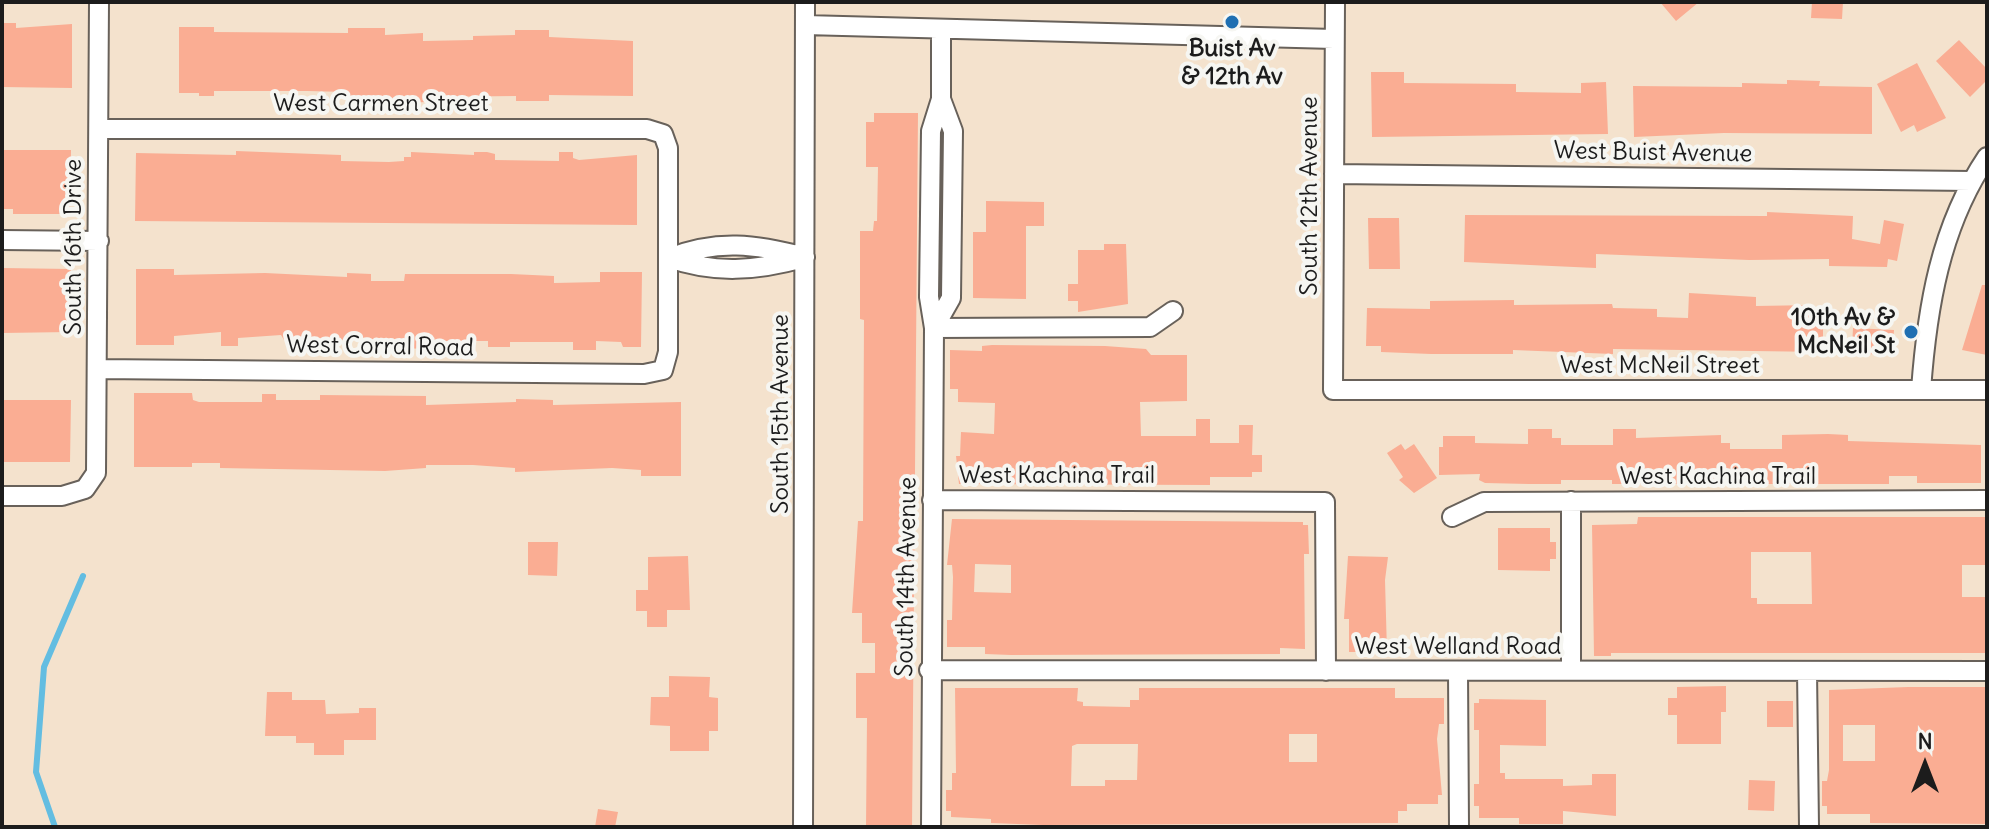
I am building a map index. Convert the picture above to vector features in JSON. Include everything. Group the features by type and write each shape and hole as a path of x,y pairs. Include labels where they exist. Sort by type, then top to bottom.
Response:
{"street":[{"name":"South 16th Drive","path":"2,496 62,496 85,489 96,473 99,2"},
{"name":"South 15th Avenue","path":"803,827 805,2"},
{"name":"South 12th Avenue","path":"1333,390 1335,2"},
{"path":"805,25 1334,39"},
{"name":"South 14th Avenue","path":"931,827 929,670 934,328 929,297 931,131 941,99 941,29"},
{"name":"South 14th Avenue","path":"934,328 951,298 953,131 941,99"},
{"name":"West Carmen Street","path":"99,129 631,129 663,134 668,148 669,258"},
{"path":"931,157 952,157"},
{"path":"1921,390 1942,249 1971,181 1987,157"},
{"name":"West Buist Avenue","path":"1334,174 1971,181"},
{"path":"2,240 99,241"},
{"path":"669,258 699,246 765,247 805,257"},
{"path":"729,246 729,268"},
{"path":"669,258 698,268 765,269 805,257"},
{"name":"West Corral Road","path":"97,369 644,374 663,370 668,352 669,258"},
{"path":"934,328 1150,327 1173,311"},
{"name":"West McNeil Street","path":"1333,390 1987,390"},
{"name":"West Kachina Trail","path":"932,500 1325,502 1326,671"},
{"name":"West Kachina Trail","path":"1452,517 1484,502 1987,500"},
{"path":"1571,501 1571,670"},
{"name":"West Welland Road","path":"929,670 1987,671"},
{"path":"1807,671 1809,827"},
{"path":"1458,672 1459,827"}],"building":[{"path":"1660,2 1699,2 1676,21"},
{"path":"1812,2 1843,2 1842,19 1811,18"},
{"path":"2,23 16,23 16,28 72,24 72,88 2,87"},
{"path":"179,27 214,27 214,32 348,33 348,28 385,28 385,35 423,33 423,41 473,40 473,36 515,35 515,30 549,30 549,37 633,41 633,96 549,95 549,101 516,101 516,96 426,97 426,102 406,103 347,101 347,92 214,91 214,96 179,93"},
{"path":"1959,40 1987,69 1987,80 1970,97 1936,61"},
{"path":"1917,63 1946,118 1917,132 1914,125 1901,132 1877,84"},
{"path":"1371,72 1404,72 1404,83 1516,84 1516,92 1581,93 1581,83 1606,82 1608,134 1372,137"},
{"path":"1787,80 1820,81 1819,86 1872,87 1872,134 1724,133 1634,137 1633,86 1742,87 1742,83 1787,84"},
{"path":"874,113 918,113 912,827 866,827 867,718 856,718 856,673 875,673 875,643 862,643 862,613 852,613 858,521 863,521 864,320 860,319 860,231 873,231 874,221 877,221 878,167 866,167 866,122 874,122"},
{"path":"2,150 71,150 70,214 13,214 13,209 2,209"},
{"path":"236,151 341,155 341,161 389,162 404,161 404,157 411,157 411,152 474,155 474,152 487,152 495,154 495,160 559,161 559,152 573,152 573,158 579,160 637,155 637,225 135,221 136,153 236,155"},
{"path":"986,201 1044,202 1044,226 1026,226 1026,299 973,298 973,232 986,232"},
{"path":"1767,212 1853,216 1852,239 1880,244 1884,220 1904,224 1897,261 1888,259 1887,267 1829,266 1829,259 1749,260 1596,254 1596,268 1464,262 1465,215 1767,216"},
{"path":"1368,218 1399,218 1400,269 1369,269"},
{"path":"1104,244 1126,244 1128,304 1078,312 1078,301 1068,301 1068,284 1078,284 1078,250 1104,250"},
{"path":"2,268 71,269 70,332 2,333"},
{"path":"136,269 174,269 174,275 265,273 347,277 347,273 371,274 371,281 404,281 405,274 511,274 554,276 554,283 600,282 600,272 642,272 641,347 596,341 596,350 573,350 573,342 510,342 510,347 488,347 488,341 426,341 426,349 402,348 402,343 284,340 281,335 238,338 238,346 221,346 221,332 174,336 174,345 136,345"},
{"path":"1982,285 1987,285 1987,355 1962,350"},
{"path":"1689,293 1756,297 1756,306 1814,305 1814,315 1823,315 1823,352 1613,349 1613,354 1513,350 1513,354 1431,354 1381,352 1381,346 1366,346 1367,308 1430,309 1430,301 1514,300 1514,305 1612,304 1613,308 1657,309 1657,317 1688,318"},
{"path":"1853,328 1894,330 1892,355 1865,354 1865,349 1852,348"},
{"path":"982,346 1105,346 1146,349 1151,355 1187,355 1187,401 1140,402 1141,436 1196,436 1196,419 1210,419 1210,443 1239,443 1239,425 1253,425 1252,455 1262,455 1262,472 1252,472 1252,477 1210,477 1210,485 959,484 956,456 960,456 961,432 994,434 995,403 958,402 958,389 950,389 950,350 982,351"},
{"path":"134,393 192,393 193,400 199,402 262,402 262,394 276,394 276,400 320,400 320,395 426,396 426,405 516,402 516,399 553,400 553,405 681,402 681,476 641,476 641,470 612,468 515,472 515,468 473,465 426,465 426,468 385,471 220,468 220,463 192,463 192,467 134,467"},
{"path":"2,400 71,400 70,462 2,462"},
{"path":"1528,429 1552,429 1552,438 1561,438 1561,445 1613,445 1613,429 1636,429 1636,438 1721,435 1721,443 1730,443 1730,449 1782,449 1782,435 1828,434 1848,435 1848,441 1981,445 1981,483 1917,483 1917,476 1889,476 1889,484 1612,484 1612,480 1561,480 1561,484 1529,484 1485,483 1479,480 1480,474 1439,475 1439,447 1443,447 1443,436 1475,436 1475,443 1528,444"},
{"path":"1401,444 1405,450 1414,444 1437,478 1414,493 1399,480 1403,477 1387,453"},
{"path":"1638,517 1987,517 1987,565 1962,565 1962,597 1987,597 1987,653 1611,653 1611,656 1594,656 1592,525 1637,524","holes":["1751,552 1811,552 1812,604 1757,604 1757,598 1751,598"]},
{"path":"952,519 1303,522 1303,525 1308,525 1309,554 1304,554 1305,649 1280,648 1280,654 1011,655 985,654 985,647 947,647 947,620 952,620 953,577 952,565 947,565","holes":["975,564 1011,565 1011,593 974,592"]},
{"path":"1498,528 1550,528 1550,542 1556,542 1556,559 1550,559 1550,571 1498,570"},
{"path":"528,542 558,542 557,576 528,575"},
{"path":"688,556 690,610 667,610 667,627 647,627 647,611 636,611 636,590 648,590 648,557"},
{"path":"1348,556 1388,557 1385,580 1387,652 1349,652 1349,619 1344,619"},
{"path":"669,676 710,677 709,697 718,698 718,731 709,731 709,751 670,751 670,726 650,725 651,697 669,697"},
{"path":"1726,686 1726,712 1721,712 1721,744 1677,744 1677,715 1668,715 1668,698 1677,698 1677,687"},
{"path":"1987,687 1987,824 1870,823 1870,814 1827,814 1827,806 1822,806 1822,781 1827,781 1829,770 1829,690","holes":["1843,725 1875,725 1875,761 1843,761"]},
{"path":"955,688 1078,688 1077,701 1083,702 1083,706 1130,707 1130,700 1139,700 1139,688 1395,688 1395,698 1444,698 1444,724 1439,724 1437,739 1442,795 1438,795 1438,804 1407,804 1407,811 1398,811 1398,823 991,823 991,819 951,817 951,811 946,811 946,790 952,790 952,773 956,773","holes":["1289,734 1317,734 1317,762 1289,762","1138,744 1137,780 1105,780 1105,786 1071,786 1072,746"]},
{"path":"267,692 292,692 292,700 325,700 326,714 359,713 359,708 376,708 376,740 344,740 344,755 314,755 314,743 296,743 296,736 265,736"},
{"path":"1479,699 1546,700 1546,746 1500,745 1500,773 1505,773 1505,779 1563,779 1563,786 1592,785 1592,774 1616,774 1616,816 1563,811 1563,824 1519,824 1519,818 1479,818 1479,806 1474,806 1474,784 1479,784 1479,730 1474,730 1474,703 1479,703"},
{"path":"1767,701 1793,701 1793,727 1767,727"},
{"path":"1749,780 1775,781 1774,811 1748,810"},
{"path":"598,809 618,812 615,827 595,827"}],"waterway":[{"path":"55,827 36,772 44,667 83,576"}],"place":[{"name":"Buist Av & 12th Av","path":"1232,22"},
{"name":"10th Av & McNeil St","path":"1911,332"}]}
